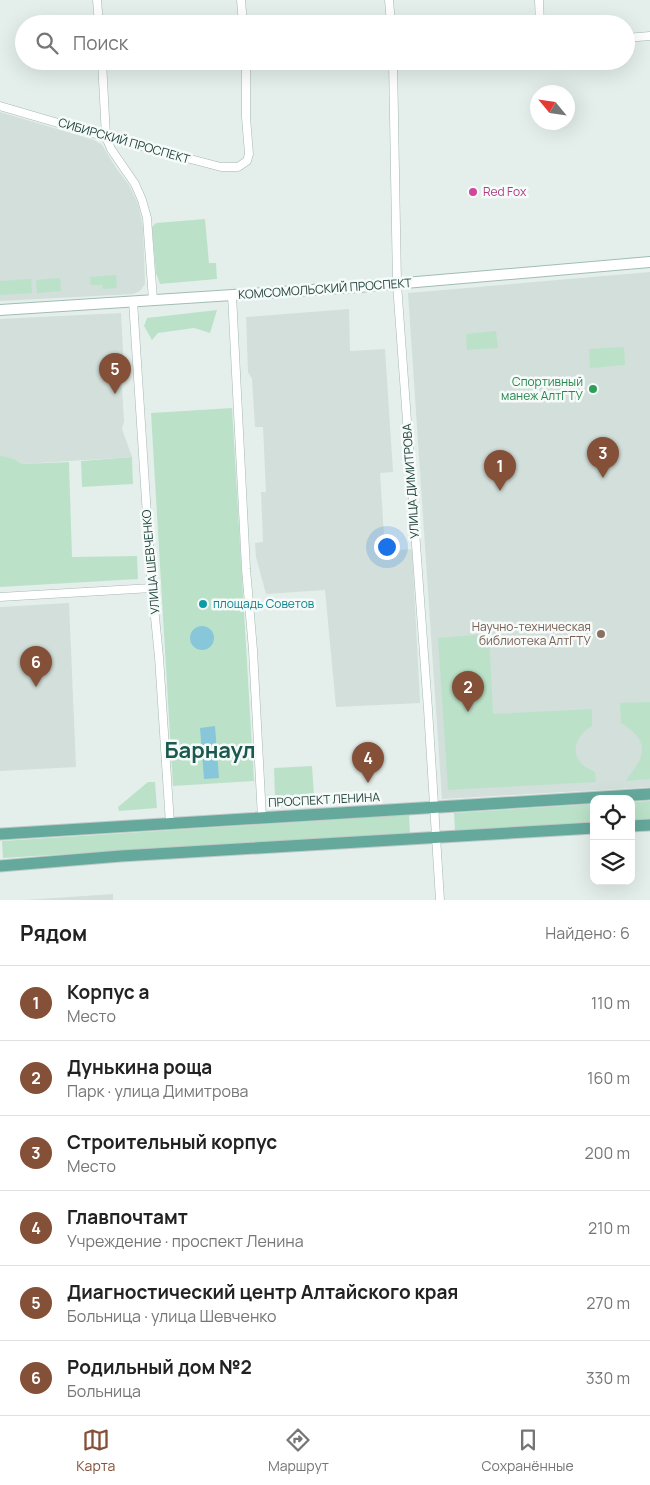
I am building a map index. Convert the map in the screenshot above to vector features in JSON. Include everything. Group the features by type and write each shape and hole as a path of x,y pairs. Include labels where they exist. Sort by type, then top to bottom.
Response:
{"main road":[{"name":"КОМСОМОЛЬСКИЙ ПРОСПЕКТ","path":"0,310 397,284 650,262"},
{"name":"ПРОСПЕКТ ЛЕНИНА","path":"0,834 650,794"},
{"path":"635,826 650,825"},
{"path":"0,866 122,856 590,828"}],"street":[{"path":"97,0 98,15"},
{"path":"242,0 243,15"},
{"path":"389,0 390,15"},
{"path":"539,0 540,15"},
{"path":"635,37 650,36"},
{"path":"102,70 106,137 111,149 135,184 142,200 147,218 154,300"},
{"name":"СИБИРСКИЙ ПРОСПЕКТ","path":"0,106 106,137 220,167 238,167 247,161 249,154 246,117 246,70"},
{"name":"УЛИЦА ДИМИТРОВА","path":"393,70 397,284 440,900"},
{"path":"232,295 246,569 253,650 262,818"},
{"name":"УЛИЦА ШЕВЧЕНКО","path":"134,301 152,588 161,676 170,824"},
{"path":"0,597 152,588"}],"shaded area":[{"path":"0,112 94,140 102,145 129,185 138,204 143,227 145,284 140,291 133,294 0,301"},
{"path":"650,272 650,787 442,799 408,293"},
{"path":"349,309 350,351 385,349 393,472 380,473 385,551 412,549 420,703 336,707 325,590 266,594 256,557 255,543 263,542 261,492 266,492 263,427 255,427 252,379 248,372 246,317"},
{"path":"121,313 124,370 121,370 124,421 122,429 132,457 22,464 14,459 0,455 0,319"},
{"path":"69,603 76,767 0,771 0,607"},
{"path":"113,894 113,900 25,900"}],"green space":[{"path":"205,219 209,263 216,263 217,279 160,284 156,273 152,227 156,223"},
{"path":"116,275 117,288 103,289 102,285 91,285 90,277"},
{"path":"60,278 61,291 37,293 36,280"},
{"path":"31,279 32,293 0,295 0,281"},
{"path":"217,310 210,333 194,328 158,333 152,340 144,326 147,318"},
{"path":"496,331 498,348 467,350 466,334"},
{"path":"624,347 625,365 590,368 589,349"},
{"path":"232,408 254,781 173,786 151,413"},
{"path":"0,455 14,459 22,464 69,462 72,557 137,556 138,579 0,587"},
{"path":"132,457 133,484 82,487 81,461"},
{"path":"489,634 493,714 592,709 592,726 583,733 577,742 576,753 577,758 582,764 595,772 596,782 448,790 438,638"},
{"path":"650,702 650,779 626,781 639,762 642,746 637,736 621,723 620,703"},
{"path":"312,766 314,795 275,797 274,768"},
{"path":"148,782 155,782 157,808 119,811 118,807"},
{"path":"650,801 650,819 635,820 635,802"},
{"path":"590,804 590,823 455,831 454,813"},
{"path":"409,815 410,833 3,858 2,841"}],"water":[{"path":"202,626 207,627 213,633 213,643 207,649 202,650 197,649 191,643 190,638 191,633 197,627"},
{"path":"215,726 219,778 204,779 200,728"}],"place":[{"name":"Red Fox","path":"473,192"},
{"name":"Спортивный манеж АлтГТУ","path":"593,389"},
{"name":"Диагностический центр Алтайского края","path":"115,394"},
{"name":"Строительный корпус","path":"603,478"},
{"name":"Корпус а","path":"500,491"},
{"name":"площадь Советов","path":"203,604"},
{"name":"Научно-техническая библиотека АлтГТУ","path":"601,634"},
{"name":"Родильный дом №2","path":"36,687"},
{"name":"Дунькина роща","path":"468,712"},
{"name":"Главпочтамт","path":"368,783"}],"district":[{"name":"Барнаул","path":"210,750"}]}
